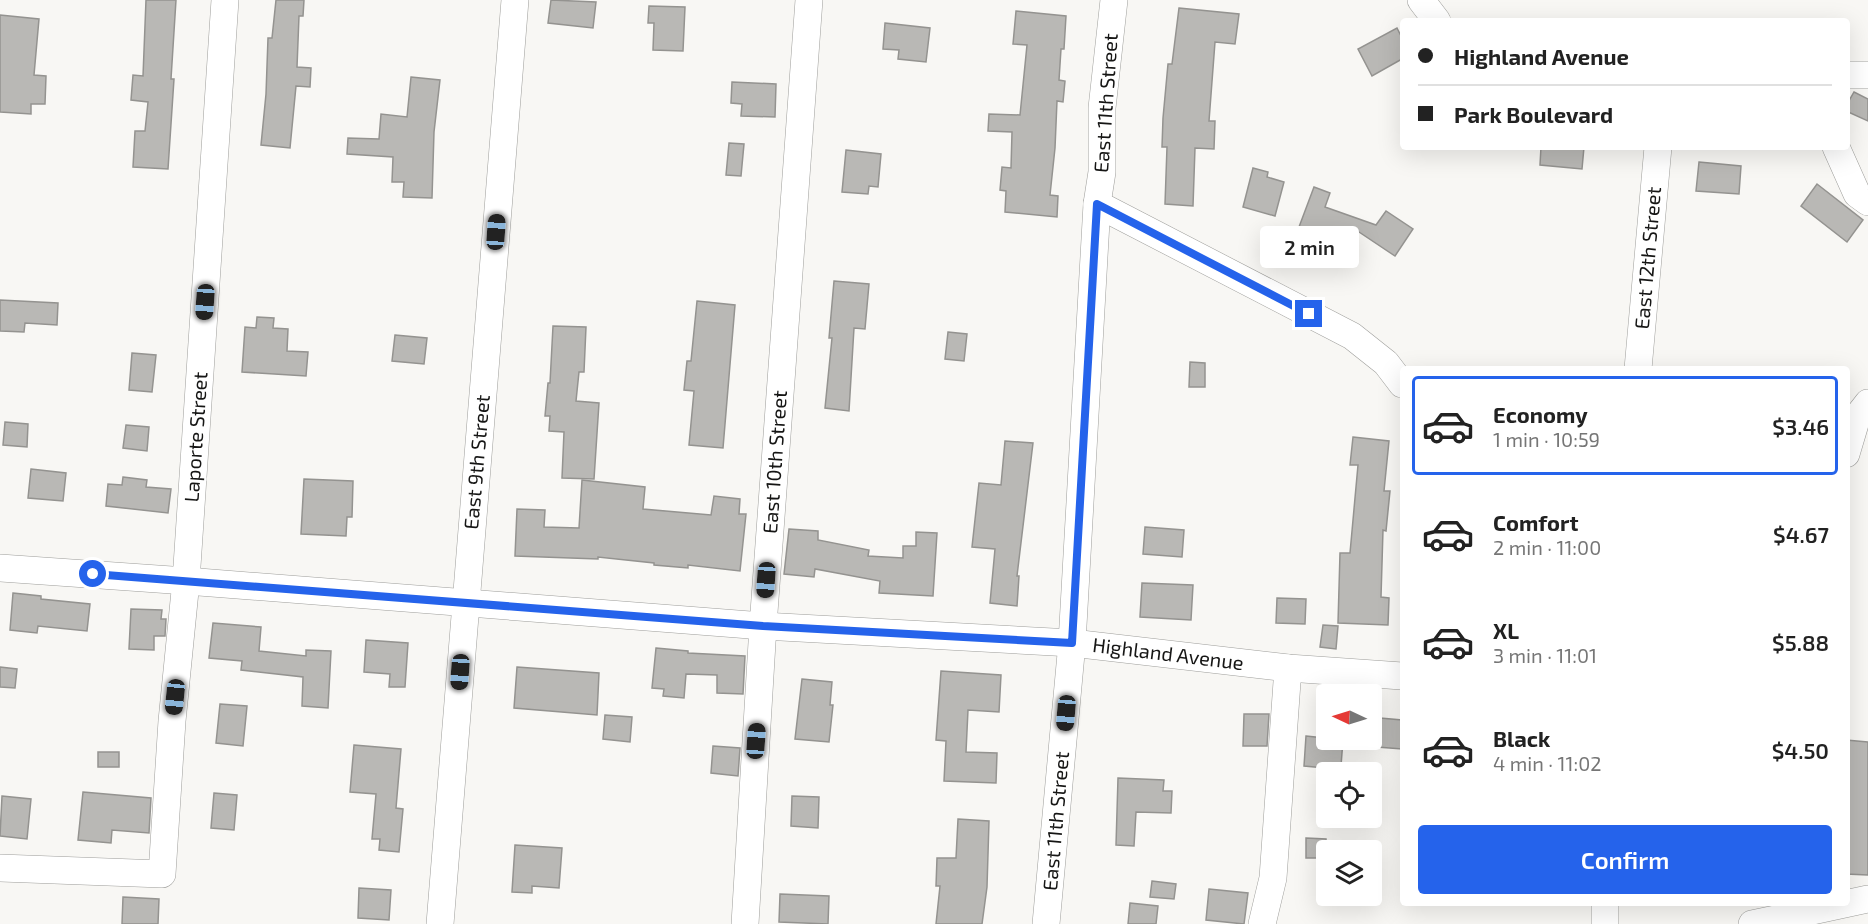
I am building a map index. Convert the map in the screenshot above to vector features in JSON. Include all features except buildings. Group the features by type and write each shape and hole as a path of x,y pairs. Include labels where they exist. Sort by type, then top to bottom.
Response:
{"street":[{"name":"Laporte Street","path":"0,868 162,874 172,721 186,581 225,0"},
{"name":"East 9th Street","path":"440,924 515,0"},
{"name":"East 10th Street","path":"745,924 763,626 809,0"},
{"name":"East 11th Street","path":"1046,924 1072,643 1097,204 1101,172 1102,108 1114,0"},
{"path":"1420,0 1435,18"},
{"path":"1850,75 1868,75"},
{"name":"East 12th Street","path":"1638,366 1658,150"},
{"path":"1837,150 1857,194 1868,202"},
{"path":"1097,204 1352,336 1386,363 1400,381"},
{"path":"1850,441 1857,417 1868,403"},
{"name":"Highland Avenue","path":"0,568 763,626 1072,643 1288,668 1400,675"},
{"path":"1262,924 1273,878 1288,668"},
{"path":"1850,901 1868,899"},
{"path":"1605,906 1605,924"},
{"path":"1752,924 1815,906"}],"route":[{"path":"93,574 763,626 1072,643 1097,204 1309,314"}]}
